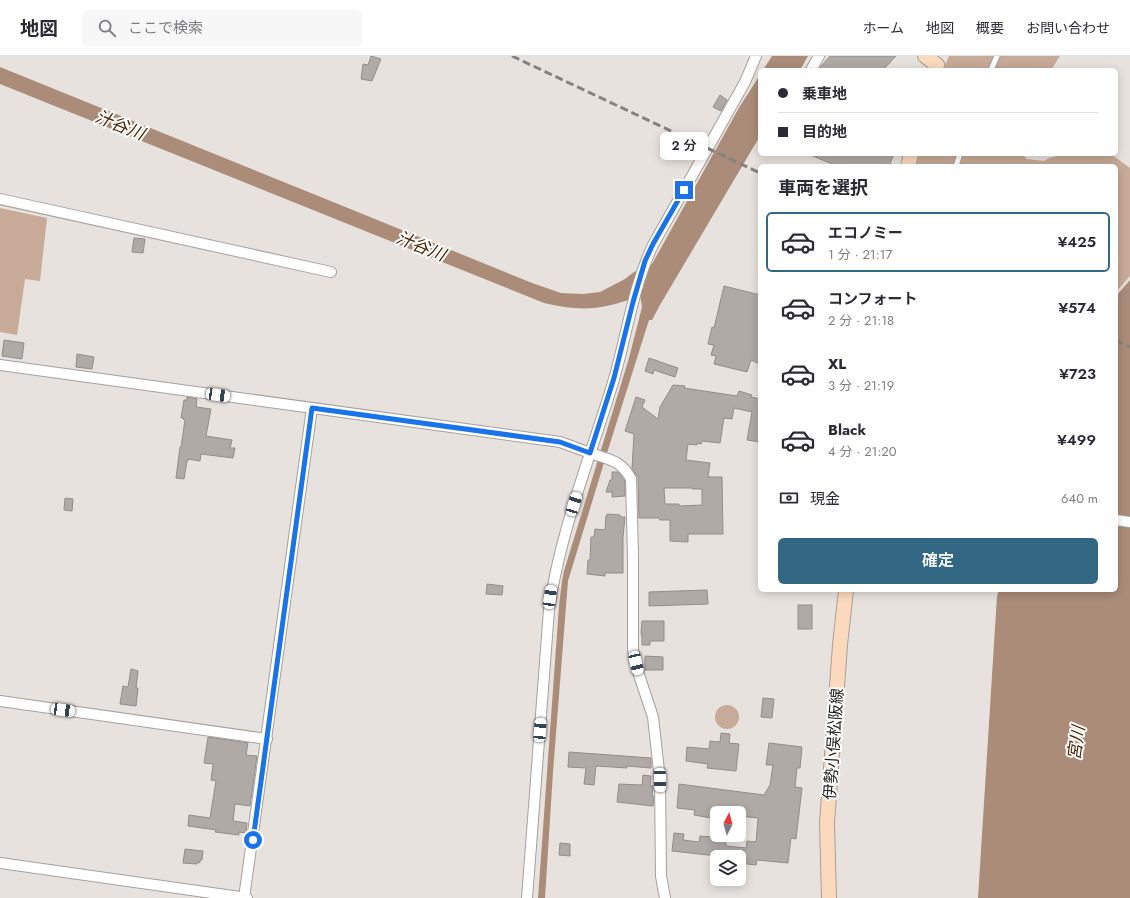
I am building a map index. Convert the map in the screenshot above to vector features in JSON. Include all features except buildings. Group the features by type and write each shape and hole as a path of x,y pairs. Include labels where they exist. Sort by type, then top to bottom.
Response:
{"main road":[{"path":"925,56 937,65 936,68"},
{"name":"伊勢小俣松阪線","path":"829,898 827,823 840,645 846,592"}],"street":[{"path":"527,898 550,603 557,564 614,378 645,261 653,244 745,82 756,56"},
{"path":"812,68 820,56"},
{"path":"0,199 331,272"},
{"path":"0,364 560,442 612,460 628,473 631,479 633,650 652,717 660,780 661,876 665,898"},
{"path":"0,864 245,898 312,408"},
{"path":"1118,520 1130,522"},
{"path":"0,701 267,739"}],"lane":[{"path":"992,68 996,56"}],"shaded area":[{"path":"949,56 1060,56 1052,68 944,68"},
{"path":"910,156 1024,156 1027,159 1044,161 1057,156 1114,156 1130,168 1130,276 1118,290 1118,164 908,164"},
{"path":"0,208 47,218 40,281 25,279 17,335 0,332"},
{"path":"727,705 735,709 739,717 735,725 727,729 719,725 715,717 719,709"}],"water":[{"path":"772,56 808,56 801,68 764,68"},
{"name":"汁谷川","path":"0,67 532,283 561,293 583,294 600,292 625,279 634,272 652,264 740,106 758,78 758,139 652,320 649,320 568,581 545,898 538,898 562,581 629,358 642,307 640,295 629,300 595,308 575,308 544,303 0,84"},
{"name":"宮川","path":"1130,280 1130,898 978,898 998,592 1118,592 1118,294"}],"railway":[{"path":"512,56 758,172"},
{"path":"1118,341 1130,347"}],"route":[{"path":"253,840 312,408 560,442 590,453 614,378 645,261 684,190"}]}
